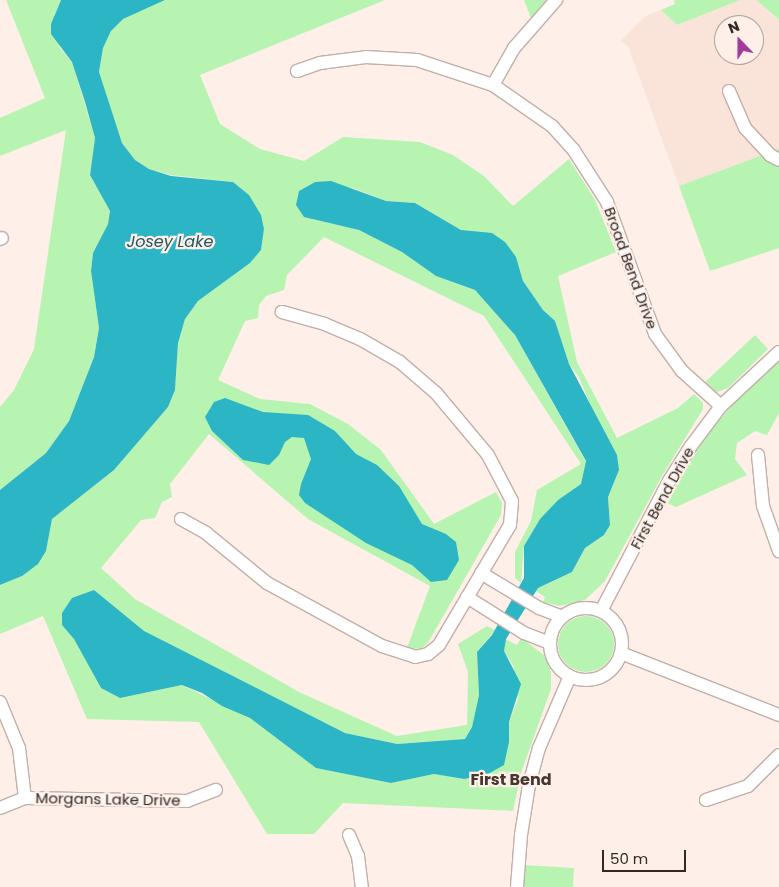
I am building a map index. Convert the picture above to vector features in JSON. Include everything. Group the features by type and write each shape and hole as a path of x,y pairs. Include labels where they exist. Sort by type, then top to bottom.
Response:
{"street":[{"path":"493,85 514,48 556,0"},
{"name":"Broad Bend Drive","path":"297,71 343,59 391,58 417,60 493,85 552,126 587,169 615,221 655,334 682,371 721,406"},
{"path":"729,91 745,128 770,155 779,160"},
{"path":"181,519 206,533 267,583 382,646 415,657 428,654 439,645 510,525 513,513 512,501 488,455 466,426 436,393 400,362 360,339 325,324 282,312"},
{"name":"First Bend Drive","path":"601,611 669,481 721,406 779,352"},
{"path":"758,455 763,506 779,551"},
{"path":"481,573 539,608 562,617"},
{"path":"467,597 524,633 550,643"},
{"path":"581,608 601,611 612,618 620,631 621,652 615,665 605,675 591,680 570,676 555,663 550,643 556,624 562,617 581,608"},
{"path":"621,652 779,715"},
{"path":"518,887 521,835 529,785 539,748 570,676"},
{"path":"0,702 19,748 25,798"},
{"path":"706,800 748,786 779,755"},
{"name":"Morgans Lake Drive","path":"0,808 25,798 187,801 216,790"},
{"path":"349,835 358,856 362,887"}],"shaded area":[{"path":"740,0 756,0 779,20 779,149 679,186 628,46 620,41 646,16 661,10 677,25"}],"green space":[{"path":"6,0 61,0 54,16 60,48 72,62 95,138 90,175 110,211 108,224 93,253 91,271 99,328 94,357 69,421 46,453 0,490 0,407 14,390 34,349 66,130 0,156 0,118 45,98"},
{"path":"165,0 385,0 200,75 220,124 260,149 304,161 343,137 420,142 453,155 484,176 513,206 569,159 595,200 616,252 558,276 577,362 617,438 678,408 694,394 703,403 703,409 662,476 605,581 585,600 560,606 543,602 545,597 536,591 538,588 572,572 585,548 604,535 610,525 608,497 619,470 608,438 599,426 579,377 569,364 555,322 543,310 523,281 516,257 474,232 461,230 415,203 386,201 353,188 315,182 299,191 313,219 359,230 402,252 436,276 475,290 515,335 586,462 581,484 558,500 540,519 524,546 521,583 515,578 515,552 531,521 537,490 581,464 484,316 324,237 287,275 284,290 266,296 259,305 258,318 245,321 218,380 260,399 310,404 348,424 381,450 434,524 496,492 502,503 501,515 429,641 422,649 407,648 430,586 308,519 209,434 170,484 172,497 162,502 155,518 141,520 101,568 135,599 301,693 397,736 467,725 468,672 458,644 487,626 495,630 477,652 479,695 472,727 465,739 397,744 345,733 143,631 94,590 62,625 74,638 101,688 120,698 182,685 250,718 316,768 391,783 434,774 464,779 509,742 509,722 518,699 513,665 504,651 505,639 517,645 521,638 544,655 551,672 551,689 521,773 513,811 343,803 314,834 267,834 199,722 87,719 43,616 0,634 0,585 22,576 46,551 52,519 114,470 168,407 175,390 178,343 185,319 198,301 250,263 261,250 264,229 249,195 233,182 171,175 149,169 135,160 122,143 104,95 99,72 103,48 111,31 123,19"},
{"path":"524,0 546,0 531,18"},
{"path":"674,0 740,0 677,25 661,10 675,4"},
{"path":"756,0 779,0 779,20 775,16"},
{"path":"779,149 779,248 710,271 679,186"},
{"path":"755,335 768,349 728,388 717,392 702,385"},
{"path":"779,360 779,413 767,435 755,431 737,443 735,459 747,475 676,507 665,502 707,435 739,397"},
{"path":"586,616 601,621 609,629 614,644 609,659 601,667 586,672 571,667 563,659 558,644 563,629 571,621"},
{"path":"524,865 574,868 573,887 522,887"}],"water":[{"name":"Josey Lake","path":"61,0 165,0 123,19 111,31 103,48 99,72 122,143 135,160 149,169 171,176 233,182 249,195 261,215 264,229 261,250 250,263 198,301 185,319 178,343 175,390 168,407 114,470 52,519 46,551 38,564 22,576 0,585 0,490 46,453 69,421 94,357 99,328 91,271 93,253 108,224 110,211 90,175 95,138 72,62 51,34 51,24"},
{"path":"331,181 386,201 415,203 461,230 492,233 505,242 516,257 523,281 543,310 555,321 569,364 617,455 619,470 608,497 610,525 604,535 585,548 572,572 538,588 506,639 504,651 521,684 509,722 509,742 504,765 488,774 464,779 434,774 391,783 316,768 250,718 222,706 202,693 182,685 120,698 101,688 74,639 62,625 62,613 72,598 94,590 144,631 345,733 397,744 465,739 472,727 479,695 477,652 492,635 524,578 524,546 540,519 558,500 581,484 586,461 515,335 475,290 436,276 402,252 359,230 304,217 296,205 299,191 315,182"},
{"path":"225,398 263,412 308,415 335,431 356,454 377,465 399,486 422,524 446,534 456,542 459,560 447,580 431,582 412,565 366,543 305,503 299,495 301,484 311,459 304,438 292,437 285,442 279,455 269,465 243,460 212,431 205,417 214,402"}],"district":[{"name":"First Bend","path":"511,780"}]}
